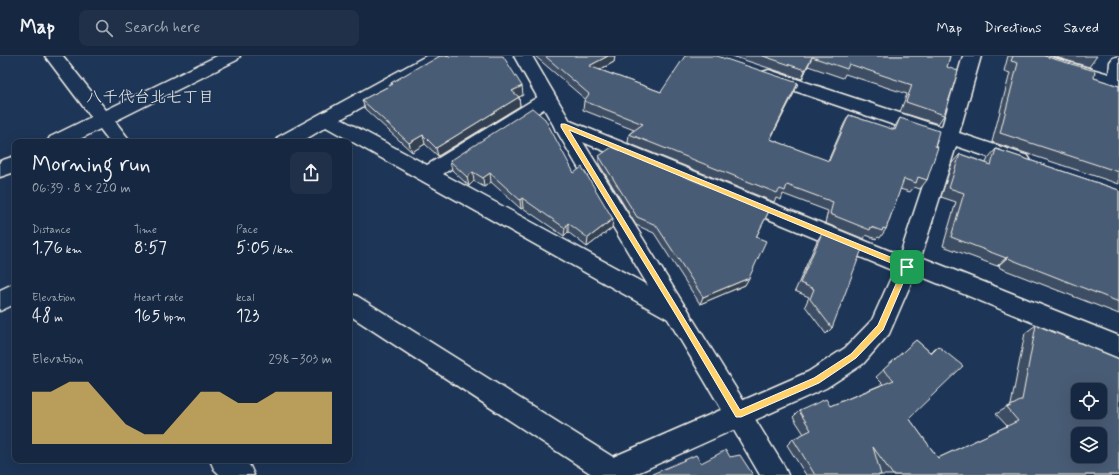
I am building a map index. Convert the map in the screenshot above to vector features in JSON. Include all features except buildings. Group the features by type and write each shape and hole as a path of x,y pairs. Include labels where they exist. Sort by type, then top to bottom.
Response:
{"street":[{"path":"54,56 119,139"},
{"path":"63,139 231,56"},
{"path":"290,139 439,56"},
{"path":"523,56 563,126 678,313 775,475"},
{"path":"352,305 609,473 816,380 854,356 880,327 908,264 949,137 972,56"},
{"path":"1027,56 1118,83 1119,62"},
{"path":"753,71 1036,166"},
{"path":"427,175 548,99"},
{"path":"326,119 678,313"},
{"path":"563,126 1119,347"},
{"path":"0,170 12,164"},
{"path":"0,301 12,295"},
{"path":"227,463 241,475"}],"district":[{"name":"八千代台北七丁目","path":"150,96"}],"route":[{"path":"563,126 907,267 880,327 854,356 816,380 739,414 563,126"}]}
